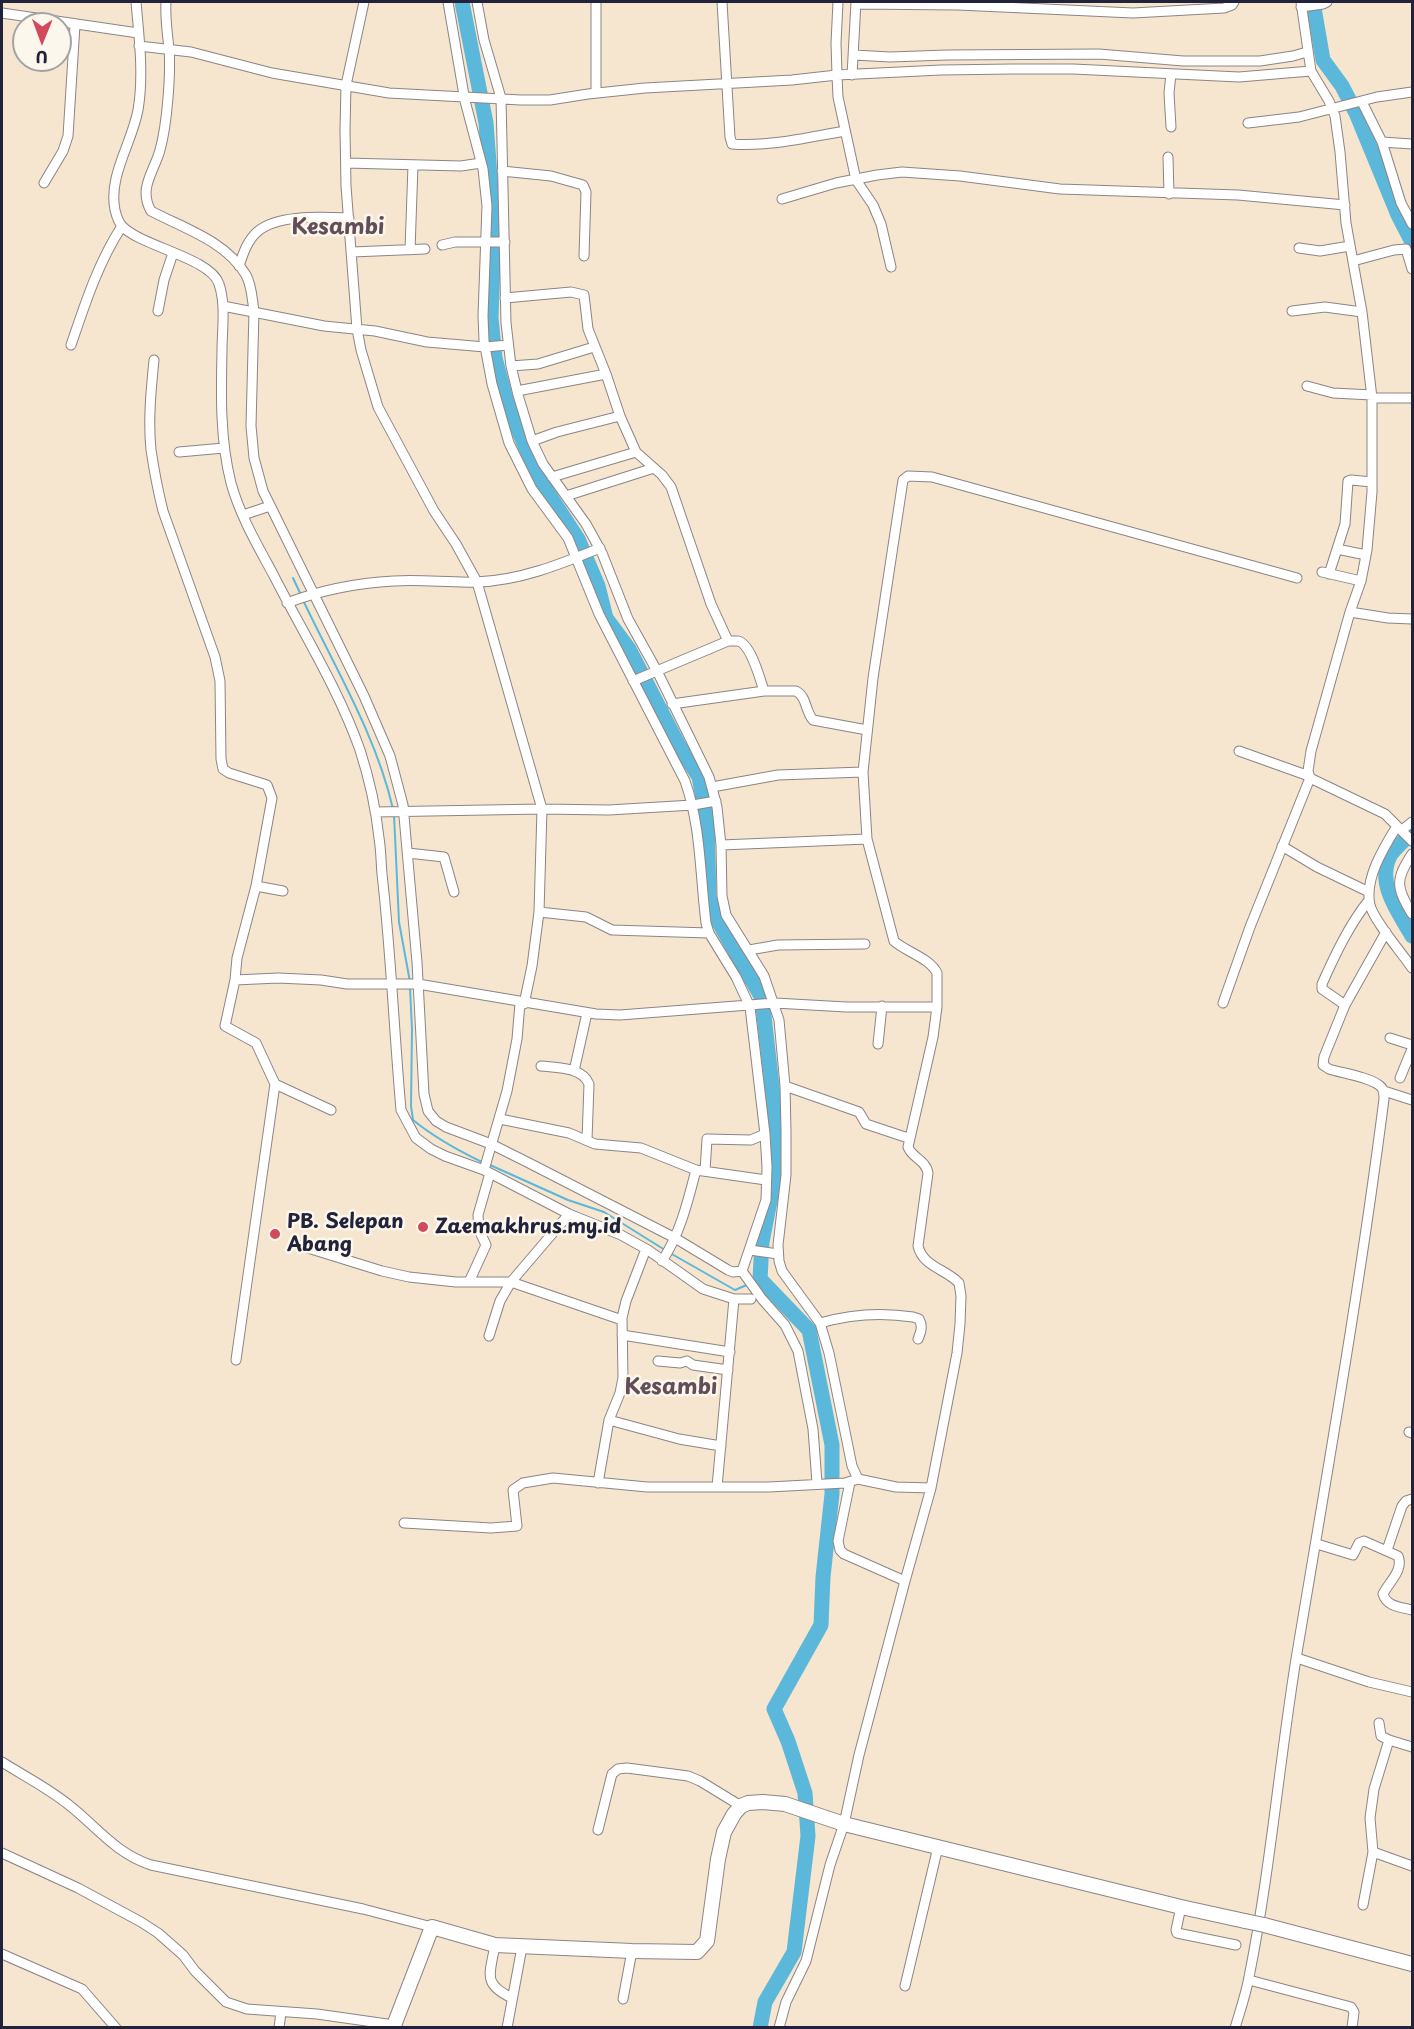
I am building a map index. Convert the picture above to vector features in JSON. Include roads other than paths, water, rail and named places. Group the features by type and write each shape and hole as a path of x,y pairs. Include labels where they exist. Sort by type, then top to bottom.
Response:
{"main road":[{"path":"393,2026 432,1927 495,1945 686,1953 702,1949 710,1930 718,1859 724,1832 741,1806 763,1802 785,1804 841,1824 1264,1925 1413,1964"}],"street":[{"path":"136,2 141,47 138,110 117,176 113,199 116,213 122,226 206,268 217,279 223,306 221,403 224,448 231,484 258,550 290,601 344,713 360,750 378,812 394,985 401,1110 408,1126 416,1138 431,1149 486,1169 569,1214 621,1235 664,1259 704,1289 734,1299 751,1299"},
{"path":"166,2 165,121 160,150 146,187 145,201 151,211 211,241 239,266 246,276 252,293 251,426 254,458 263,491 364,696 390,756 408,853 424,1094 428,1111 436,1121 446,1127 491,1146 733,1272 743,1272"},
{"path":"364,2 346,85 349,218 357,329 361,350 378,407 434,511 477,582 542,809 539,912 532,966 522,1004 507,1091 491,1146 478,1215 479,1230 486,1245 469,1282"},
{"path":"448,2 464,97 481,163 487,206 489,242 483,316 492,384 509,443 532,489 568,538 578,557 588,591 637,680 695,804 705,923 752,1006 765,1134 766,1200 752,1250 743,1272"},
{"path":"477,2 496,98 502,171 505,346 517,391 532,441 543,464 586,524 628,619 699,755 712,786 721,845 722,896 726,915 764,976 779,1020 785,1086 786,1175 774,1253 782,1271 820,1323 829,1353 852,1466 838,1541 840,1550 844,1554 905,1581"},
{"path":"596,2 596,93"},
{"path":"722,2 729,137 732,144 788,140 845,131"},
{"path":"838,2 836,43 838,97 856,180 873,205 881,224 891,267"},
{"path":"853,64 856,3 1052,6 1145,13 1224,8 1234,2"},
{"path":"1223,1003 1309,777 1308,764 1311,751 1350,612 1361,581 1366,555 1372,482 1372,396 1362,312 1345,205 1337,108 1311,71 1307,52 1312,4"},
{"path":"2,14 138,33"},
{"path":"44,183 63,151 68,136 75,25"},
{"path":"141,47 214,57 272,73 389,93 550,100 596,93 837,75 853,64 890,57 969,54 1099,54 1183,61 1260,61 1307,52"},
{"path":"853,64 941,70 1073,69 1239,76 1311,71"},
{"path":"1171,74 1169,93 1171,127"},
{"path":"1248,123 1299,117 1377,97 1413,92"},
{"path":"1360,103 1382,142 1401,203 1413,224"},
{"path":"1382,142 1413,144"},
{"path":"1168,157 1169,194"},
{"path":"346,163 396,166 460,166 481,163"},
{"path":"410,250 413,165"},
{"path":"502,171 551,176 583,185 586,192 584,256"},
{"path":"782,198 811,189 902,172 960,176 1060,189 1238,195 1345,205"},
{"path":"239,266 246,245 258,231 281,221 313,216 349,218"},
{"path":"71,345 94,277 110,244 122,226"},
{"path":"442,245 455,242 503,242"},
{"path":"1299,248 1320,251 1350,246"},
{"path":"352,252 425,249"},
{"path":"1353,261 1394,250 1407,249 1413,269"},
{"path":"158,311 164,280 173,253"},
{"path":"505,298 583,293 588,329 620,416 636,452 662,476 671,488 711,604 728,641"},
{"path":"223,306 324,326 357,329 427,342 486,347 505,346"},
{"path":"1292,311 1325,307 1362,312"},
{"path":"511,366 538,364 594,347"},
{"path":"154,360 150,405 151,449 157,485 163,511 215,657 220,681 223,769 267,785 272,798 256,886 237,958 236,980 225,1026 256,1043 276,1084 236,1360"},
{"path":"517,391 606,374"},
{"path":"1308,386 1333,393 1413,398"},
{"path":"532,441 557,432 620,416"},
{"path":"179,452 224,448"},
{"path":"552,477 636,452"},
{"path":"566,496 654,468"},
{"path":"779,2028 786,2002 806,1961 931,1488 957,1353 961,1296 958,1283 945,1272 931,1265 919,1251 928,1173 927,1167 909,1152 908,1147 908,1138 933,1037 937,1007 937,973 935,968 902,949 894,941 867,839 862,772 903,480 908,476 932,477 1297,578"},
{"path":"1361,581 1325,573 1337,549 1345,524 1348,481 1372,482"},
{"path":"243,515 270,506"},
{"path":"290,601 333,588 393,581 477,582 525,574 597,549"},
{"path":"1337,549 1366,555"},
{"path":"1350,612 1413,619"},
{"path":"637,680 728,641 737,640 745,645 764,691"},
{"path":"672,704 764,691 796,691 804,699 810,718 813,720 867,730"},
{"path":"1239,751 1309,777 1385,814 1413,841"},
{"path":"712,786 778,775 862,772"},
{"path":"378,812 609,810 713,801"},
{"path":"1345,1005 1324,993 1322,984 1339,948 1369,896 1376,865 1401,830 1413,822"},
{"path":"721,845 867,839"},
{"path":"1282,846 1369,896 1375,916 1413,968"},
{"path":"408,853 444,857 454,892"},
{"path":"1413,854 1402,870 1399,881 1404,901 1413,914"},
{"path":"256,886 283,891"},
{"path":"539,912 586,917 612,930 709,933"},
{"path":"1386,932 1345,1005 1323,1057 1323,1065 1329,1069 1371,1081 1384,1091 1413,1100"},
{"path":"749,950 778,945 865,944"},
{"path":"236,980 278,978 417,985 522,1004 620,1015 772,1004 937,1007"},
{"path":"878,1044 882,1006"},
{"path":"574,1071 587,1013"},
{"path":"1390,1038 1413,1047 1401,1078"},
{"path":"542,1066 574,1071 585,1076 589,1084 588,1140"},
{"path":"276,1084 331,1110"},
{"path":"785,1086 859,1112 866,1124 908,1138"},
{"path":"1236,2028 1249,1980 1374,1172 1384,1091"},
{"path":"500,1119 569,1133 596,1144 641,1148 700,1171 766,1180"},
{"path":"664,1259 674,1240 700,1171 707,1139 752,1140 765,1134"},
{"path":"489,1335 500,1301 511,1282 569,1214"},
{"path":"298,1245 381,1271 409,1277 469,1282 511,1282 622,1320"},
{"path":"598,1483 609,1420 620,1393 623,1378 622,1320 626,1301 646,1249"},
{"path":"752,1250 774,1253"},
{"path":"743,1272 762,1299 785,1325 798,1351 822,1483"},
{"path":"717,1487 734,1299"},
{"path":"820,1323 840,1317 869,1314 917,1318 921,1322 918,1339"},
{"path":"622,1335 730,1352"},
{"path":"658,1361 680,1363 687,1360 693,1365 728,1370"},
{"path":"609,1420 679,1439 721,1446"},
{"path":"404,1523 491,1528 517,1526 513,1490 517,1486 553,1478 647,1487 769,1487 851,1481 896,1487 931,1488"},
{"path":"1387,1550 1402,1506 1413,1499"},
{"path":"1317,1544 1353,1555 1363,1542 1398,1556 1401,1562 1400,1568 1383,1594 1385,1601 1389,1604 1413,1610"},
{"path":"1297,1658 1369,1682 1413,1692"},
{"path":"1379,1723 1381,1736 1413,1747"},
{"path":"1363,1905 1373,1852 1370,1818 1374,1789 1389,1740"},
{"path":"2,1762 62,1800 114,1847 134,1859 151,1865 363,1909 432,1927"},
{"path":"598,1830 612,1774 618,1769 688,1776 741,1806"},
{"path":"905,1986 938,1847"},
{"path":"2,1852 78,1888 149,1928 183,1955 195,1971 226,2002 247,2009 317,2014 393,2026"},
{"path":"1373,1852 1413,1866"},
{"path":"1181,1907 1177,1933 1236,1945"},
{"path":"495,1945 490,1971 492,1984 497,1991 513,1998"},
{"path":"507,2028 522,1947"},
{"path":"623,1999 632,1951"},
{"path":"2,1954 82,1989 116,2028"},
{"path":"1249,1980 1351,2007 1354,2012 1352,2028"},
{"path":"279,2028 281,2012"}],"waterway":[{"path":"462,2 486,123 494,229 491,318 495,358 507,403 539,479 578,539 598,586 606,618 629,649 678,744 699,777 707,820 709,897 718,921 762,998 778,1139 772,1191 762,1242 760,1279 809,1330 832,1445 832,1494 823,1577 821,1625 774,1709 788,1741 805,1793 808,1836 794,1952 765,2002 760,2028"},
{"path":"1313,2 1323,60 1342,86 1356,113 1398,215 1412,242"},
{"path":"293,578 301,595"},
{"path":"303,600 354,702 386,782 393,809"},
{"path":"394,815 399,922 410,982"},
{"path":"1412,832 1390,856 1386,867 1387,888 1412,936"},
{"path":"410,988 413,1120 447,1144 484,1163"},
{"path":"490,1165 568,1200 604,1212 665,1250"},
{"path":"670,1253 735,1290 749,1284"}],"place":[{"name":"Zaemakhrus.my.id","path":"423,1227"},
{"name":"PB. Selepan Abang","path":"275,1234"}],"district":[{"name":"Kesambi","path":"338,228"},
{"name":"Kesambi","path":"671,1388"}]}
